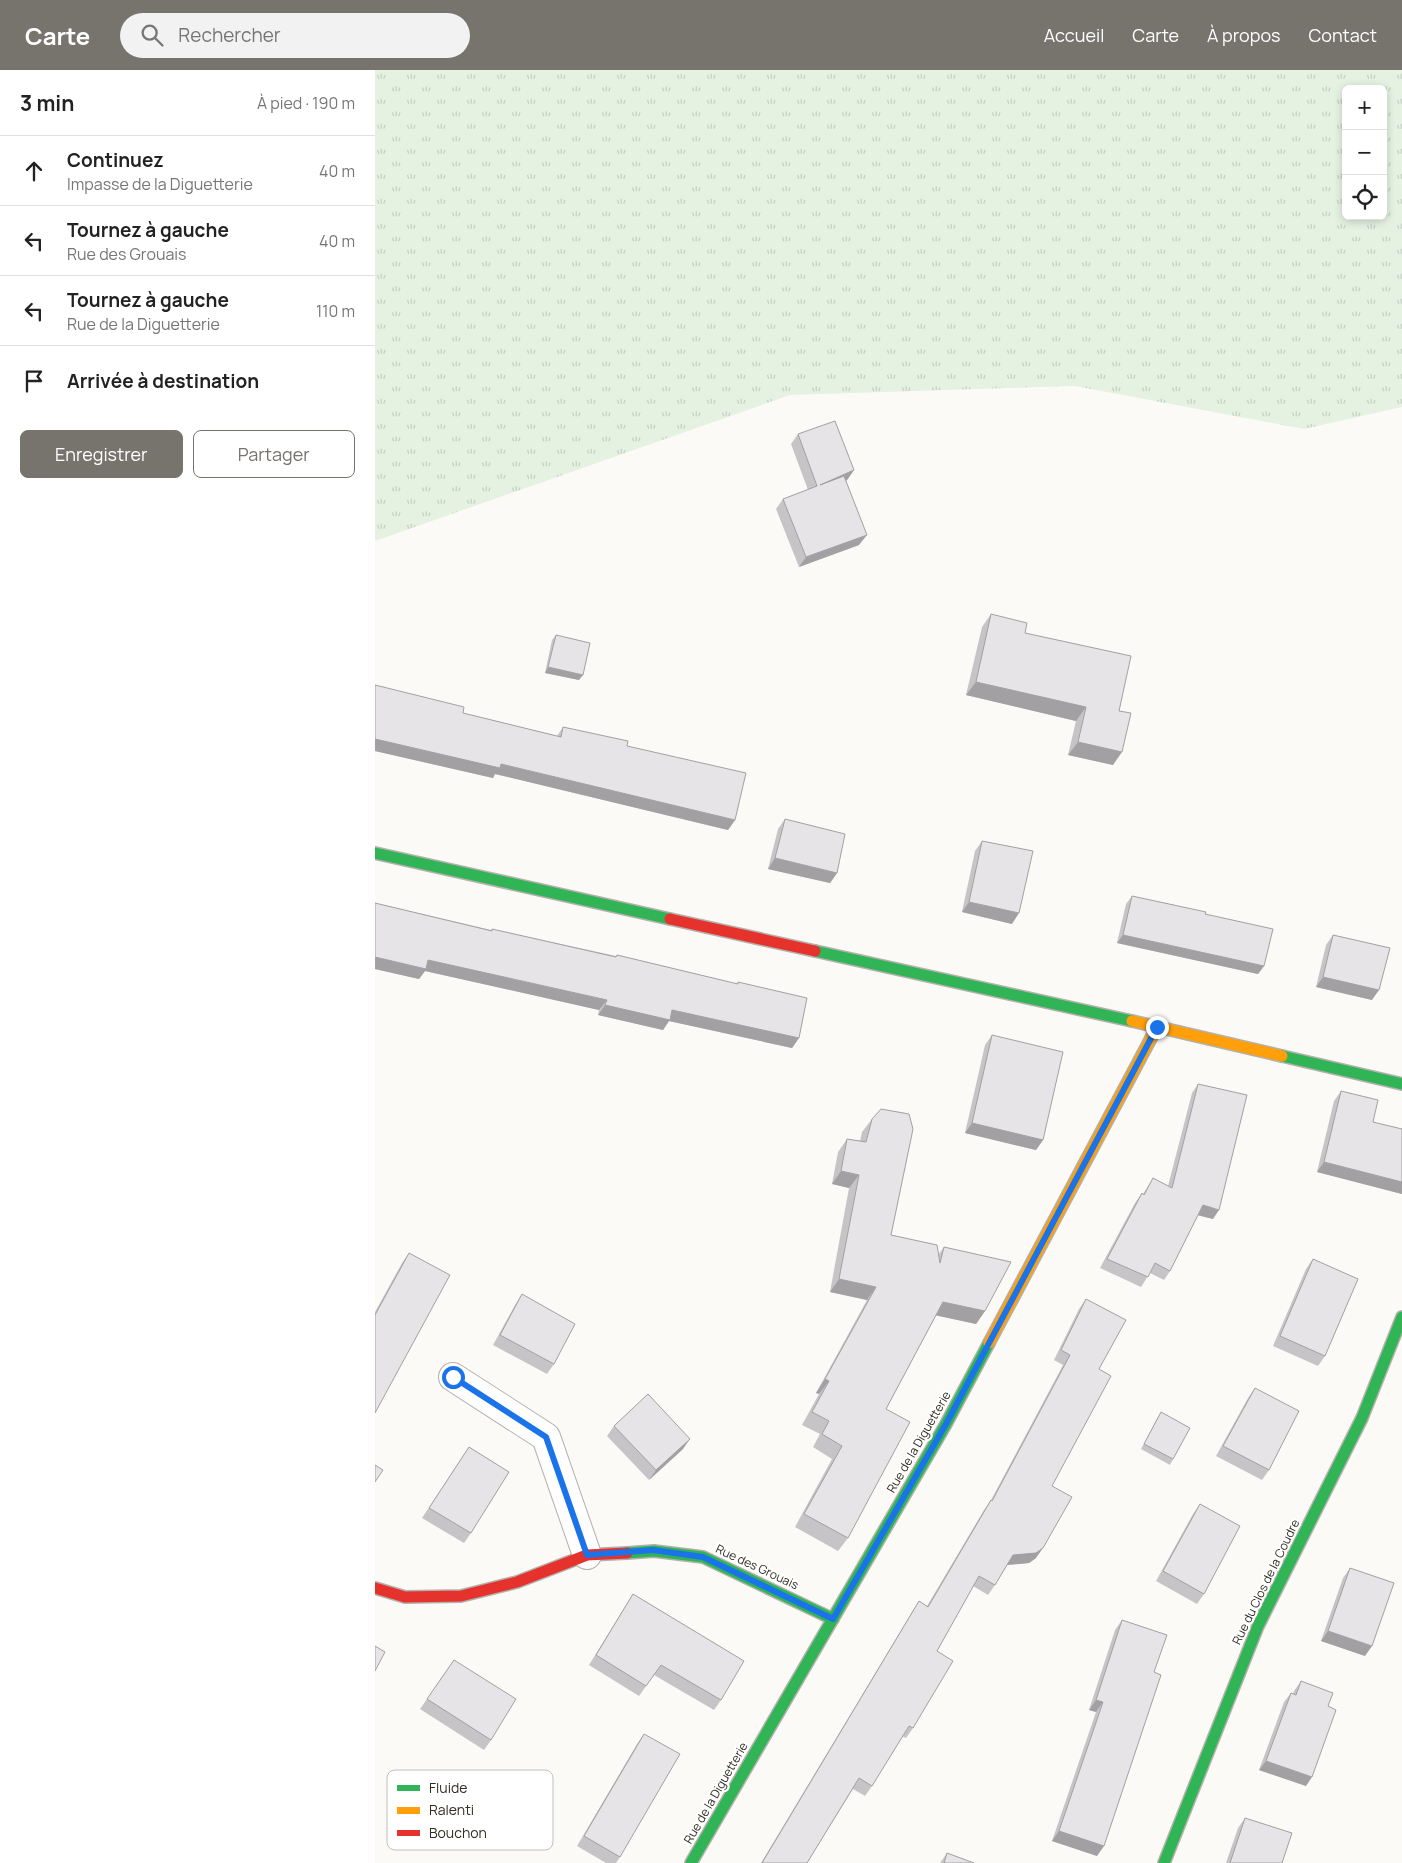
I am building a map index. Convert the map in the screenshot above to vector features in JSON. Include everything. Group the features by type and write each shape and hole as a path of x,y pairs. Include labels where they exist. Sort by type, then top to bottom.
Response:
{"street":[{"path":"375,853 1157,1027 1402,1084"},
{"name":"Rue de la Diguetterie","path":"691,1863 946,1424 1157,1027"},
{"name":"Rue du Clos de la Coudre","path":"1164,1863 1258,1626 1362,1418 1402,1317"},
{"path":"453,1377 546,1437 587,1555"},
{"name":"Rue des Grouais","path":"375,1588 405,1597 461,1596 517,1582 587,1555 653,1550 703,1557 833,1619"}],"green space":[{"path":"375,70 1402,70 1402,407 1304,429 1075,386 790,395 375,541"}],"building":[{"path":"835,421 854,470 820,485 844,476 867,535 806,557 783,499 817,486 798,434"},
{"path":"991,614 1027,623 1025,633 1131,656 1119,711 1131,713 1122,752 1078,742 1086,707 976,682"},
{"path":"556,635 590,643 583,675 548,667"},
{"path":"375,685 464,707 463,713 561,737 563,727 628,741 627,746 746,773 735,820 501,764 500,768 375,739"},
{"path":"785,819 845,834 837,873 775,858"},
{"path":"982,841 1033,851 1019,913 969,902"},
{"path":"1132,896 1273,929 1264,966 1123,935"},
{"path":"375,903 492,931 492,929 616,957 617,955 738,984 738,982 807,998 799,1038 672,1010 670,1020 605,1005 607,1000 428,960 426,969 375,957"},
{"path":"1333,935 1390,948 1379,990 1323,977"},
{"path":"992,1035 1063,1052 1043,1140 972,1123"},
{"path":"1198,1084 1247,1095 1219,1210 1203,1205 1170,1271 1155,1263 1148,1277 1107,1259 1142,1193 1144,1195 1153,1178 1172,1188"},
{"path":"1341,1091 1378,1100 1373,1122 1402,1129 1402,1182 1324,1162"},
{"path":"881,1109 909,1114 913,1129 891,1235 937,1245 940,1263 944,1247 1011,1262 985,1311 943,1302 886,1409 910,1422 848,1538 804,1514 842,1446 822,1434 829,1421 812,1412 829,1381 825,1379 876,1287 839,1279 859,1175 841,1171 847,1139 866,1142 872,1119"},
{"path":"409,1253 450,1275 375,1413 375,1315"},
{"path":"1313,1259 1358,1279 1325,1356 1280,1336"},
{"path":"522,1294 575,1324 554,1364 500,1335"},
{"path":"1086,1299 1126,1320 1099,1369 1111,1376 1052,1486 1072,1497 1043,1548 1036,1553 1013,1555 995,1585 979,1576 937,1651 953,1661 913,1728 909,1726 872,1786 859,1778 807,1863 762,1863 919,1601 928,1607 992,1501 1070,1355 1061,1350"},
{"path":"1255,1388 1299,1411 1269,1470 1223,1446"},
{"path":"648,1394 690,1439 656,1470 614,1426"},
{"path":"1161,1412 1190,1428 1173,1459 1144,1444"},
{"path":"469,1447 509,1472 471,1533 429,1508"},
{"path":"375,1465 383,1470 375,1482"},
{"path":"1200,1504 1240,1526 1204,1594 1163,1571"},
{"path":"1350,1568 1394,1583 1372,1646 1328,1631"},
{"path":"633,1594 744,1661 721,1700 661,1665 646,1686 596,1655"},
{"path":"1122,1620 1167,1635 1154,1672 1161,1675 1104,1846 1059,1831 1103,1702 1096,1700"},
{"path":"375,1646 385,1652 375,1671"},
{"path":"454,1660 516,1699 491,1740 427,1699"},
{"path":"1301,1681 1333,1693 1328,1706 1336,1710 1312,1777 1266,1761 1291,1693 1296,1695"},
{"path":"644,1734 680,1754 620,1857 584,1836"},
{"path":"1245,1818 1292,1833 1282,1863 1230,1863"},
{"path":"947,1853 974,1863 944,1863"}],"traffic: fast":[{"path":"375,853 670,919"},
{"path":"815,951 1132,1021"},
{"path":"1282,1056 1402,1084"},
{"path":"1164,1863 1258,1626 1362,1418 1402,1317"},
{"path":"691,1863 946,1424 989,1343"},
{"path":"627,1553 654,1551 703,1557 833,1619"}],"traffic: slow":[{"path":"1132,1021 1282,1056"},
{"path":"989,1343 1157,1027"}],"traffic: jam":[{"path":"670,919 815,951"},
{"path":"375,1588 405,1597 461,1596 517,1582 587,1555 627,1553"}],"route":[{"path":"453,1377 546,1437 587,1555 653,1550 703,1557 833,1619 946,1424 1157,1027"}]}
